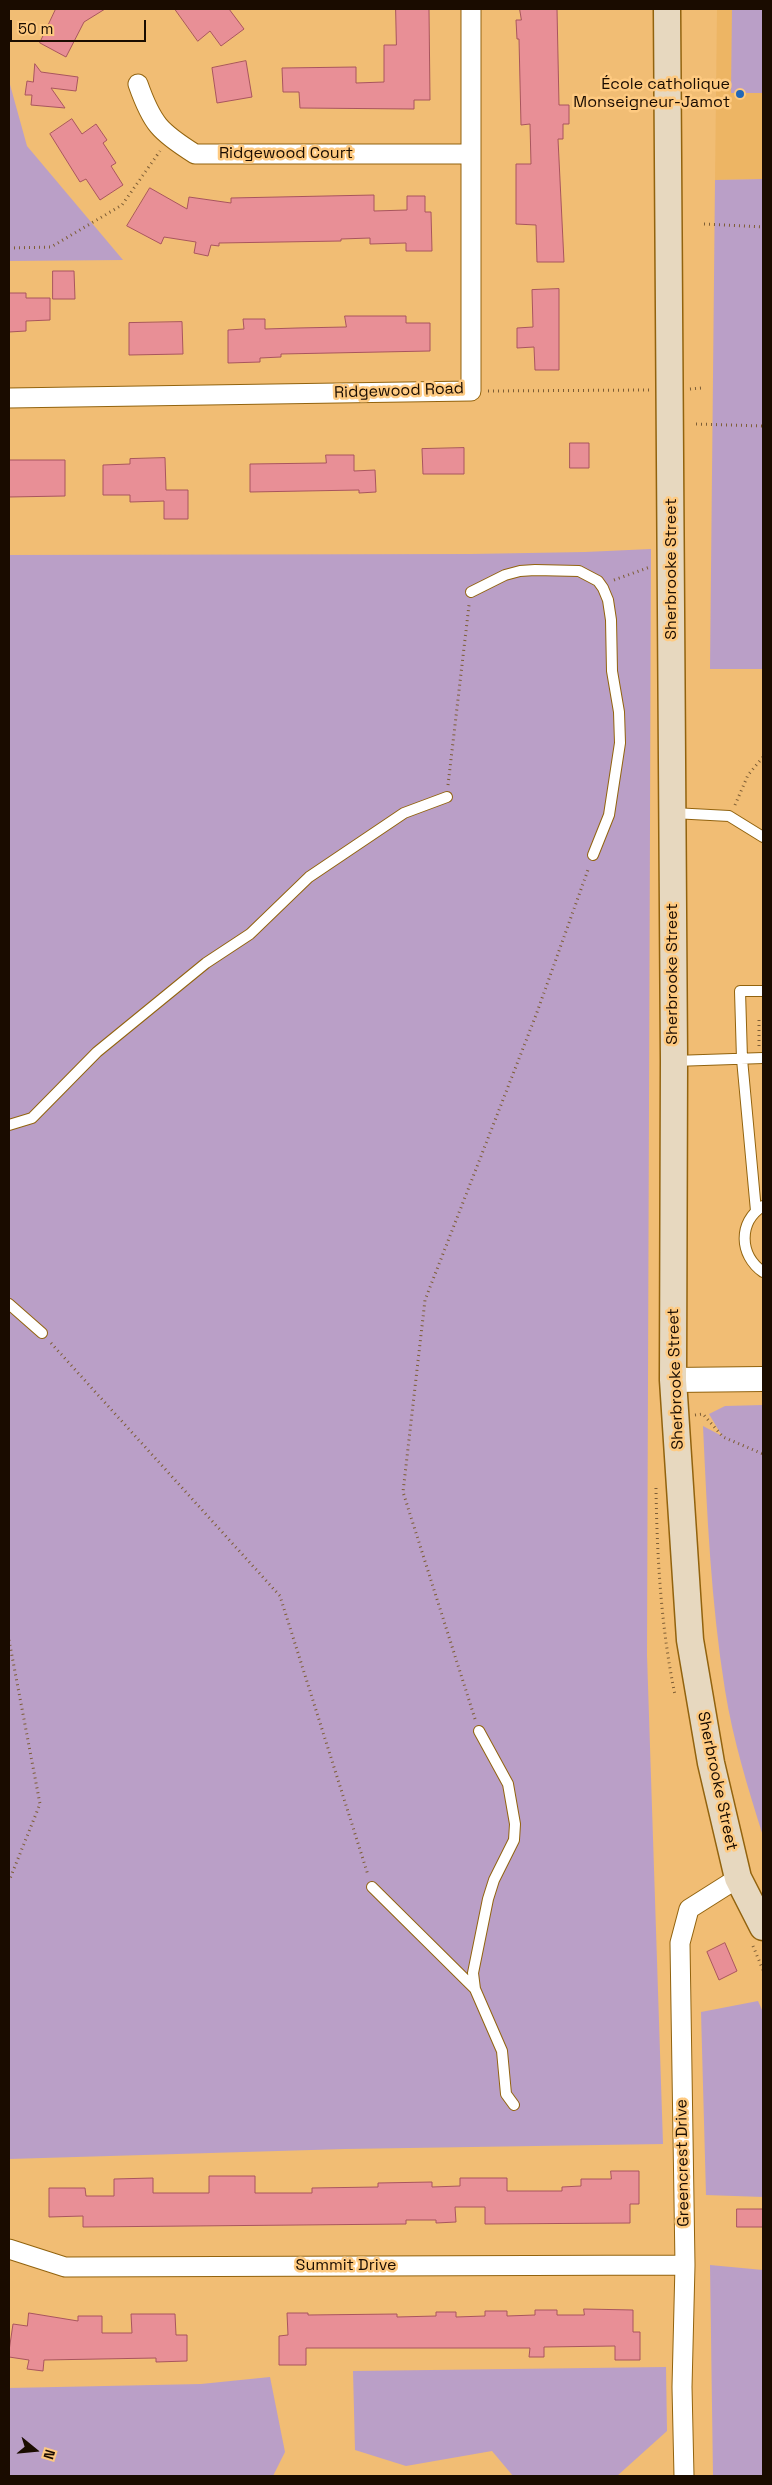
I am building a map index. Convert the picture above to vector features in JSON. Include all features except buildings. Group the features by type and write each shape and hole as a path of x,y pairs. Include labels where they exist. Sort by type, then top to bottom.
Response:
{"main road":[{"name":"Sherbrooke Street","path":"667,9 672,560 673,1380 690,1640 711,1763 738,1878 763,1927"}],"street":[{"name":"Ridgewood Road","path":"9,398 471,391 471,9"},
{"name":"Ridgewood Court","path":"138,84 148,114 169,138 196,154 470,154"},
{"path":"673,1380 763,1379"},
{"name":"Greencrest Drive","path":"684,2476 682,2386 685,2265 680,1943 689,1909 738,1878"},
{"name":"Summit Drive","path":"9,2249 65,2268 685,2265"}],"lane":[{"path":"471,592 506,575 520,571 535,570 579,571 598,581 603,588 608,600 611,620 612,671 619,712 620,743 609,815 593,855"},
{"path":"9,1125 32,1118 97,1052 206,964 250,934 309,877 404,813 447,797"},
{"path":"673,813 729,816 763,837"},
{"path":"763,991 740,991 742,1059 760,1208 749,1221 744,1233 744,1245 748,1257 763,1272"},
{"path":"674,1062 763,1058"},
{"path":"9,1304 42,1333"},
{"path":"479,1731 508,1784 515,1824 514,1840 494,1880 488,1899 473,1973 475,1989 502,2051 506,2094 514,2105"},
{"path":"372,1888 475,1989"}],"path":[{"path":"9,248 51,247 122,205 169,138"},
{"path":"704,224 763,227"},
{"path":"471,391 671,390 702,388"},
{"path":"696,424 763,426"},
{"path":"603,588 614,580 672,560"},
{"path":"447,797 471,592"},
{"path":"729,816 748,775 763,757"},
{"path":"479,1731 403,1492 425,1300 536,1015 593,855"},
{"path":"42,1333 280,1596 372,1888"},
{"path":"676,1416 703,1414 723,1437 763,1454"},
{"path":"9,1640 40,1804 9,1881"}],"shaded area":[{"name":"École catholique Monseigneur-Jamot","path":"717,9 763,9 763,179 715,180"},
{"path":"732,9 763,9 763,93 731,93"},
{"path":"9,81 27,146 123,260 9,261"},
{"path":"763,179 763,669 710,669 715,180"},
{"path":"651,549 647,1655 663,2144 345,2149 9,2159 9,555 471,554"},
{"path":"763,1405 763,1836 746,1782 728,1709 720,1657 708,1525 703,1426 722,1436 709,1414 725,1406"},
{"path":"758,2001 763,2012 763,2197 706,2195 701,2012"},
{"path":"710,2265 763,2270 763,2476 713,2476"},
{"path":"666,2367 667,2431 617,2476 513,2476 492,2451 406,2466 355,2450 353,2371"},
{"path":"270,2377 285,2452 273,2476 9,2476 9,2388 201,2384"}],"place":[{"name":"École catholique Monseigneur-Jamot","path":"740,94"}]}
